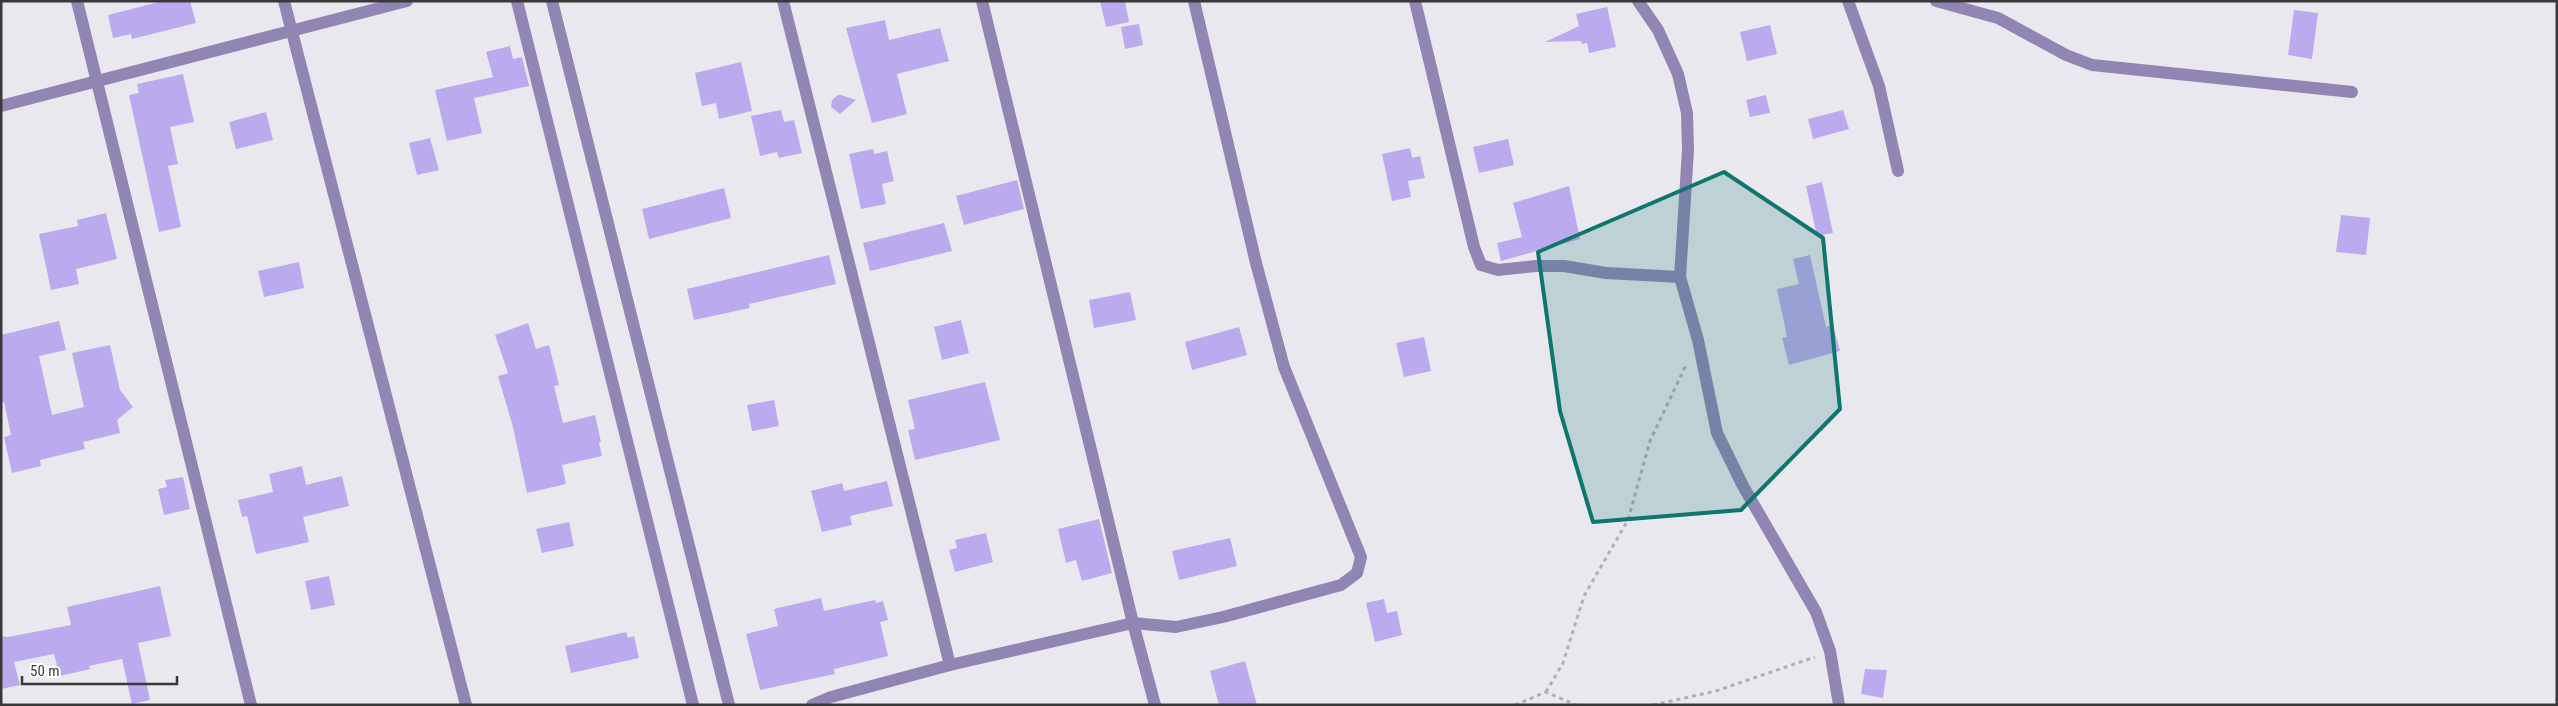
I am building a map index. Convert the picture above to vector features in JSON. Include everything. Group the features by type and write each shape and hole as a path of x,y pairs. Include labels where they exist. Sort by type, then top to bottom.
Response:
{"street":[{"path":"77,1 251,705"},
{"path":"284,1 466,705"},
{"path":"1,106 407,1"},
{"path":"516,1 693,705"},
{"path":"552,1 729,705"},
{"path":"783,1 950,665"},
{"path":"982,1 1133,622 1155,705"},
{"path":"812,705 832,697 950,665 1133,622 1176,627 1223,617 1341,585 1356,573 1361,557 1284,367 1256,263 1194,1"},
{"path":"1414,1 1474,247 1482,265 1498,270 1536,266 1564,266 1606,274 1680,277"},
{"path":"1638,1 1658,30 1678,74 1687,113 1688,150 1680,277 1698,340 1717,432 1728,459 1816,612 1830,650 1839,705"},
{"path":"1848,1 1879,86 1898,171"},
{"path":"1936,1 1998,18 2066,55 2092,65 2352,92"}],"path":[{"path":"1516,705 1546,692 1562,663 1584,596 1628,520 1650,441 1698,340"},
{"path":"1653,705 1716,691 1779,671 1830,650"},
{"path":"1546,692 1576,705"}],"highlighted area":[{"path":"1724,172 1823,238 1840,409 1741,510 1593,522 1560,411 1538,252"}],"building":[{"path":"163,1 190,1 196,23 132,39 131,34 113,38 108,15"},
{"path":"1100,1 1125,1 1129,22 1106,27"},
{"path":"1607,7 1616,47 1589,53 1587,43 1582,44 1581,41 1545,42 1579,26 1576,14"},
{"path":"2294,10 2318,13 2312,59 2288,55"},
{"path":"885,20 889,40 940,28 949,61 897,74 907,114 872,123 846,28"},
{"path":"1139,24 1143,45 1125,49 1121,27"},
{"path":"1770,25 1777,54 1747,61 1740,32"},
{"path":"510,46 513,59 522,57 529,86 474,98 482,133 447,141 435,90 493,77 486,52"},
{"path":"741,62 752,111 719,119 716,103 702,106 695,73"},
{"path":"183,74 194,122 170,127 178,164 168,166 181,227 159,232 129,95 139,93 137,84"},
{"path":"838,95 856,100 840,114 831,107 832,100"},
{"path":"1766,95 1770,113 1750,117 1746,100"},
{"path":"781,110 784,122 794,120 802,153 779,158 777,152 760,156 751,116"},
{"path":"1843,110 1849,129 1813,139 1808,119"},
{"path":"266,112 273,140 236,149 229,122"},
{"path":"430,138 439,170 417,175 409,143"},
{"path":"1508,139 1514,165 1479,173 1473,147"},
{"path":"1410,148 1412,158 1420,156 1425,178 1408,181 1411,197 1392,201 1382,154"},
{"path":"873,149 874,154 887,151 894,181 882,184 886,204 861,209 849,154"},
{"path":"1017,180 1024,209 964,225 956,196"},
{"path":"1822,182 1833,233 1817,236 1806,186"},
{"path":"1569,186 1580,239 1501,261 1497,243 1522,237 1513,203"},
{"path":"724,188 731,218 649,239 642,209"},
{"path":"106,213 117,259 76,269 79,284 51,290 39,234 78,226 77,220"},
{"path":"2341,215 2370,218 2366,255 2336,252"},
{"path":"944,223 952,251 870,271 863,243"},
{"path":"829,255 836,284 749,304 750,308 694,320 687,289"},
{"path":"1810,255 1826,327 1833,325 1840,351 1789,365 1782,338 1787,337 1777,289 1799,284 1793,259"},
{"path":"299,262 304,288 264,297 258,271"},
{"path":"1130,292 1136,320 1094,328 1089,300"},
{"path":"961,320 969,353 942,360 934,327"},
{"path":"59,321 66,350 39,356 52,415 84,407 72,353 110,345 120,390 133,407 117,420 120,433 83,442 85,449 40,460 41,466 12,473 4,437 11,435 4,402 1,403 1,335"},
{"path":"528,323 536,349 549,345 559,385 554,386 563,423 595,415 602,456 562,465 566,484 527,493 513,427 498,376 508,373 495,335"},
{"path":"1239,327 1247,355 1192,370 1185,342"},
{"path":"1424,337 1431,371 1404,377 1396,343"},
{"path":"985,382 1000,440 915,460 908,430 915,429 908,400"},
{"path":"774,400 779,426 752,431 747,405"},
{"path":"302,466 306,485 342,476 349,506 303,517 309,542 256,554 247,516 242,517 238,500 273,492 269,474"},
{"path":"183,477 190,509 164,515 158,489 167,487 165,480"},
{"path":"887,481 893,506 850,516 852,525 822,532 811,491 842,483 844,491"},
{"path":"1099,519 1112,573 1082,581 1076,560 1066,563 1058,529"},
{"path":"569,522 574,546 542,553 536,529"},
{"path":"986,533 993,562 955,572 949,550 957,548 955,540"},
{"path":"1230,538 1237,566 1179,580 1172,551"},
{"path":"329,576 335,605 311,610 305,581"},
{"path":"160,586 171,636 138,643 150,700 132,704 122,659 89,666 90,669 60,676 54,654 14,662 20,685 1,689 1,636 8,637 71,625 67,607"},
{"path":"821,598 824,611 875,600 876,603 883,601 888,620 880,622 888,656 834,669 835,674 760,690 746,634 778,626 774,609"},
{"path":"1384,599 1387,613 1397,611 1402,635 1375,642 1366,603"},
{"path":"626,632 628,638 634,636 639,658 571,673 565,646"},
{"path":"1245,661 1257,705 1219,705 1210,671"},
{"path":"1865,669 1887,670 1883,698 1861,694"}]}
